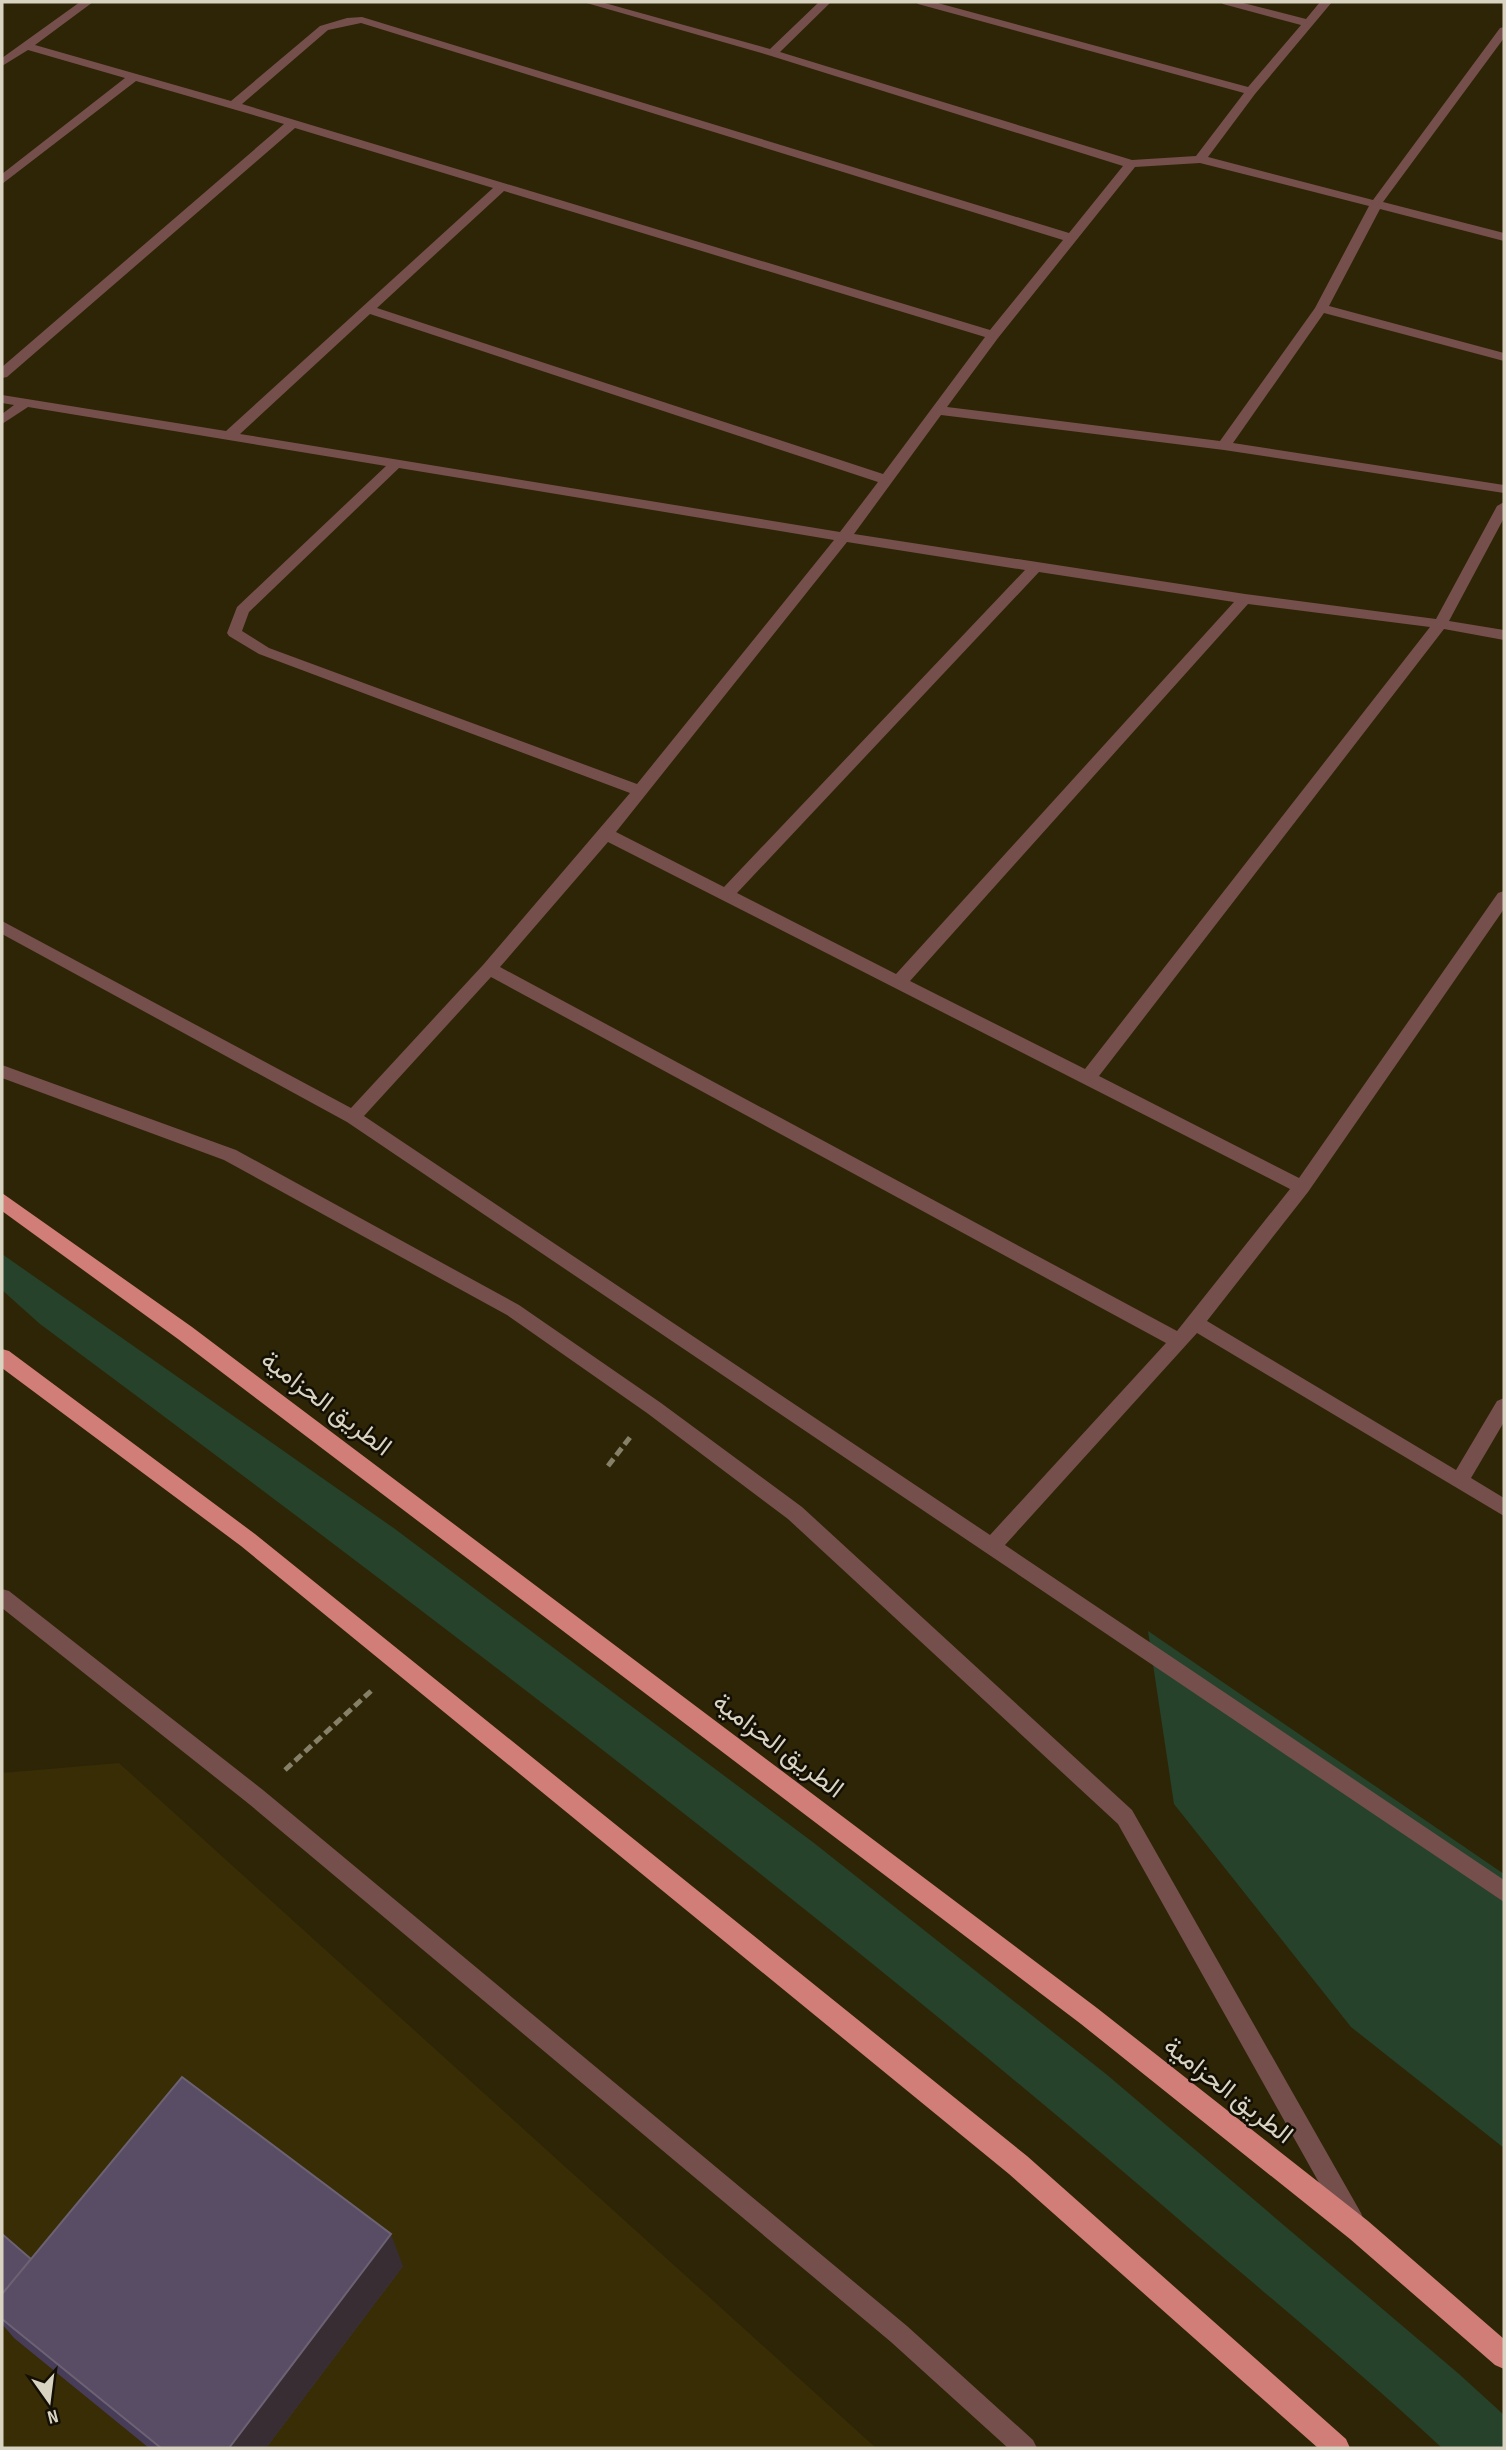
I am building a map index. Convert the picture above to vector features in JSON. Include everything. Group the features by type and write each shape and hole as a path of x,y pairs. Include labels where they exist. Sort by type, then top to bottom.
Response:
{"highway":[{"name":"الطريق الحزامية","path":"2,1201 186,1333 1089,2016 1359,2230 1504,2356"},
{"path":"2,1357 248,1540 1018,2165 1337,2448"}],"street":[{"path":"2,63 87,2"},
{"path":"589,2 772,53 1131,164 1199,159 1377,202 1504,237"},
{"path":"772,53 825,2"},
{"path":"922,2 1251,91"},
{"path":"1227,2 1308,23"},
{"path":"1199,159 1251,91 1326,2"},
{"path":"233,105 324,28 362,20 1071,238"},
{"path":"1224,446 1321,308 1377,202 1504,30"},
{"path":"27,46 233,105 993,335"},
{"path":"2,180 134,77"},
{"path":"2,374 293,123"},
{"path":"353,1117 489,969 606,834 844,537 993,335 1131,164"},
{"path":"229,436 502,186"},
{"path":"1321,308 1504,357"},
{"path":"368,309 886,480"},
{"path":"2,399 844,537 1245,599 1504,635"},
{"path":"2,419 24,403"},
{"path":"937,410 1224,446 1504,489"},
{"path":"396,464 242,610 234,633 264,651 640,791"},
{"path":"1088,1078 1440,624 1504,506"},
{"path":"726,895 1036,566"},
{"path":"899,982 1245,599"},
{"path":"606,834 1302,1186"},
{"path":"991,1547 1195,1323 1302,1186 1504,897"},
{"path":"2,927 353,1117 1504,1892"},
{"path":"489,969 1179,1341"},
{"path":"2,1071 230,1154 513,1310 654,1408 795,1513 1125,1817 1359,2230"},
{"path":"1195,1323 1504,1508"},
{"path":"1459,1481 1504,1406"},
{"path":"2,1597 256,1797 899,2334 1025,2448"}],"path":[{"path":"256,1797 378,1685"}],"shaded area":[{"path":"119,1763 876,2448 2,2448 2,1773"}],"green space":[{"path":"2,1254 395,1529 814,1843 1106,2074 1504,2415 1504,2448 1442,2448 1317,2337 1051,2110 767,1879 333,1543 40,1324 2,1290"},
{"path":"1148,1631 1504,1874 1504,2148 1351,2027 1174,1804"}],"building":[{"path":"182,2077 391,2234 229,2448 161,2448 2,2319 2,2294"},
{"path":"2,2234 31,2259 2,2294"}]}
